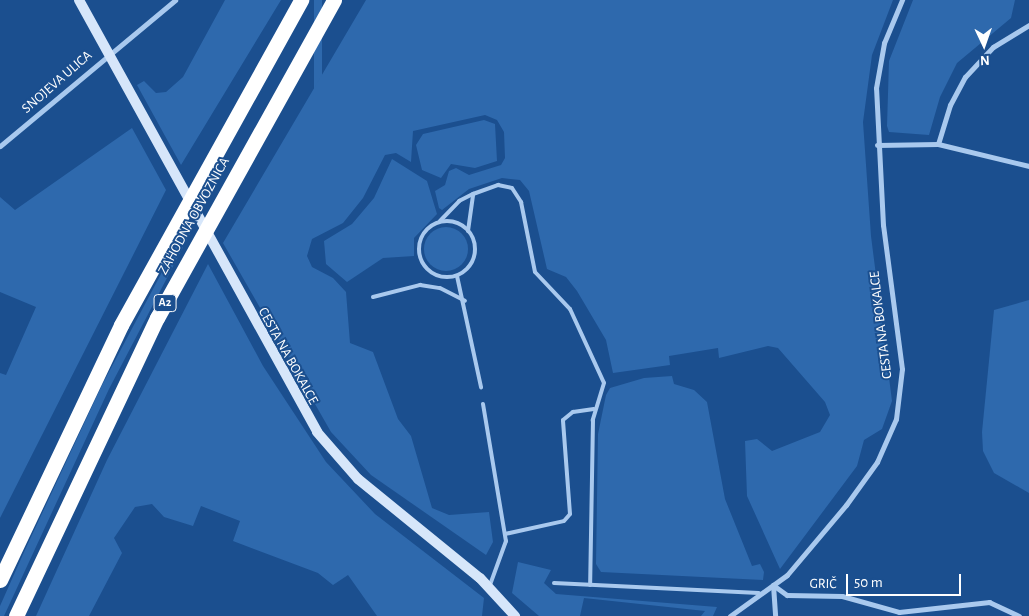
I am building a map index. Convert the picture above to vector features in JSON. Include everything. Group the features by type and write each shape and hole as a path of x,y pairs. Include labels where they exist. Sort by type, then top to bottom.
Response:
{"highway":[{"name":"ZAHODNA OBVOZNICA","path":"0,580 4,566 121,325 301,0"},
{"name":"ZAHODNA OBVOZNICA","path":"16,616 157,318 334,0"}],"street":[{"name":"CESTA NA BOKALCE","path":"79,0 106,54 215,253 301,407 329,448 369,489 489,587 515,616"},
{"path":"106,54 174,0"},
{"name":"CESTA NA BOKALCE","path":"730,616 759,593 773,585 846,505 877,462 896,419 902,369 877,144 877,70 902,0"},
{"path":"938,144 950,104 965,77 993,47 1029,25"},
{"name":"SNOJEVA ULICA","path":"0,146 106,54"},
{"path":"877,144 938,144 1029,166"},
{"path":"773,585 775,616"},
{"name":"GRIČ","path":"773,585 787,595 842,596 899,612 989,602 1019,616"}],"lane":[{"path":"474,194 468,231 475,253 468,269 457,276 432,274 420,260 419,240 460,201 474,194 506,185 517,194 535,272 570,310 604,384 594,409 590,585"},
{"path":"440,222 458,223 468,231"},
{"path":"457,276 464,301 481,387"},
{"path":"372,297 420,285 440,288 464,301"},
{"path":"483,404 505,534 504,553 489,587"},
{"path":"505,534 564,521 570,514 563,420 573,412 594,409"},
{"path":"554,583 759,593"}],"shaded area":[{"path":"225,0 281,0 181,165 137,85 144,81 156,93 166,92 183,77"},
{"path":"314,0 322,0 322,232 314,232"},
{"path":"366,0 893,0 872,55 863,122 871,236 892,401 882,429 864,440 857,466 780,569 747,496 745,441 757,439 772,451 820,432 830,415 825,402 778,348 768,346 719,358 718,348 669,356 670,365 613,373 606,340 577,291 566,277 547,269 529,191 520,180 502,178 469,189 442,210 439,208 435,191 445,185 449,171 456,168 469,175 501,165 505,158 504,132 497,120 485,115 413,131 411,162 396,153 385,155 363,198 343,223 312,239 307,256 312,267 333,278 346,292 350,343 373,352 398,419 411,436 432,508 449,515 489,512 493,542 486,555 371,475 331,432 223,243"},
{"path":"913,0 1015,0 1011,18 957,63 940,97 929,135 889,132 887,126 889,61"},
{"path":"484,120 495,124 497,161 475,168 451,164 441,178 422,170 416,145 423,134"},
{"path":"132,128 166,190 0,518 0,373 6,375 36,307 0,292 0,197 15,210"},
{"path":"392,159 427,181 437,214 414,238 414,256 383,258 347,282 326,264 324,241 352,224 374,198"},
{"path":"187,225 191,232 109,389 4,616 0,616 0,606 102,385"},
{"path":"446,227 458,231 464,237 468,249 464,261 458,267 446,271 434,267 428,261 424,249 428,237 434,231"},
{"path":"208,264 263,366 326,462 375,514 484,598 482,616 377,616 348,575 333,585 318,573 233,541 240,521 201,506 193,526 164,517 152,504 135,507 114,538 122,553 89,616 36,616 107,460"},
{"path":"1029,300 1029,493 994,473 983,451 982,432 994,310"},
{"path":"672,376 674,384 694,390 707,402 725,499 752,566 760,564 764,572 763,580 601,572 596,564 598,434 606,395 610,388 644,378"},
{"path":"518,562 551,570 544,583 556,594 717,607 713,616 701,616 705,611 584,598 580,616 539,616 512,593"}]}
